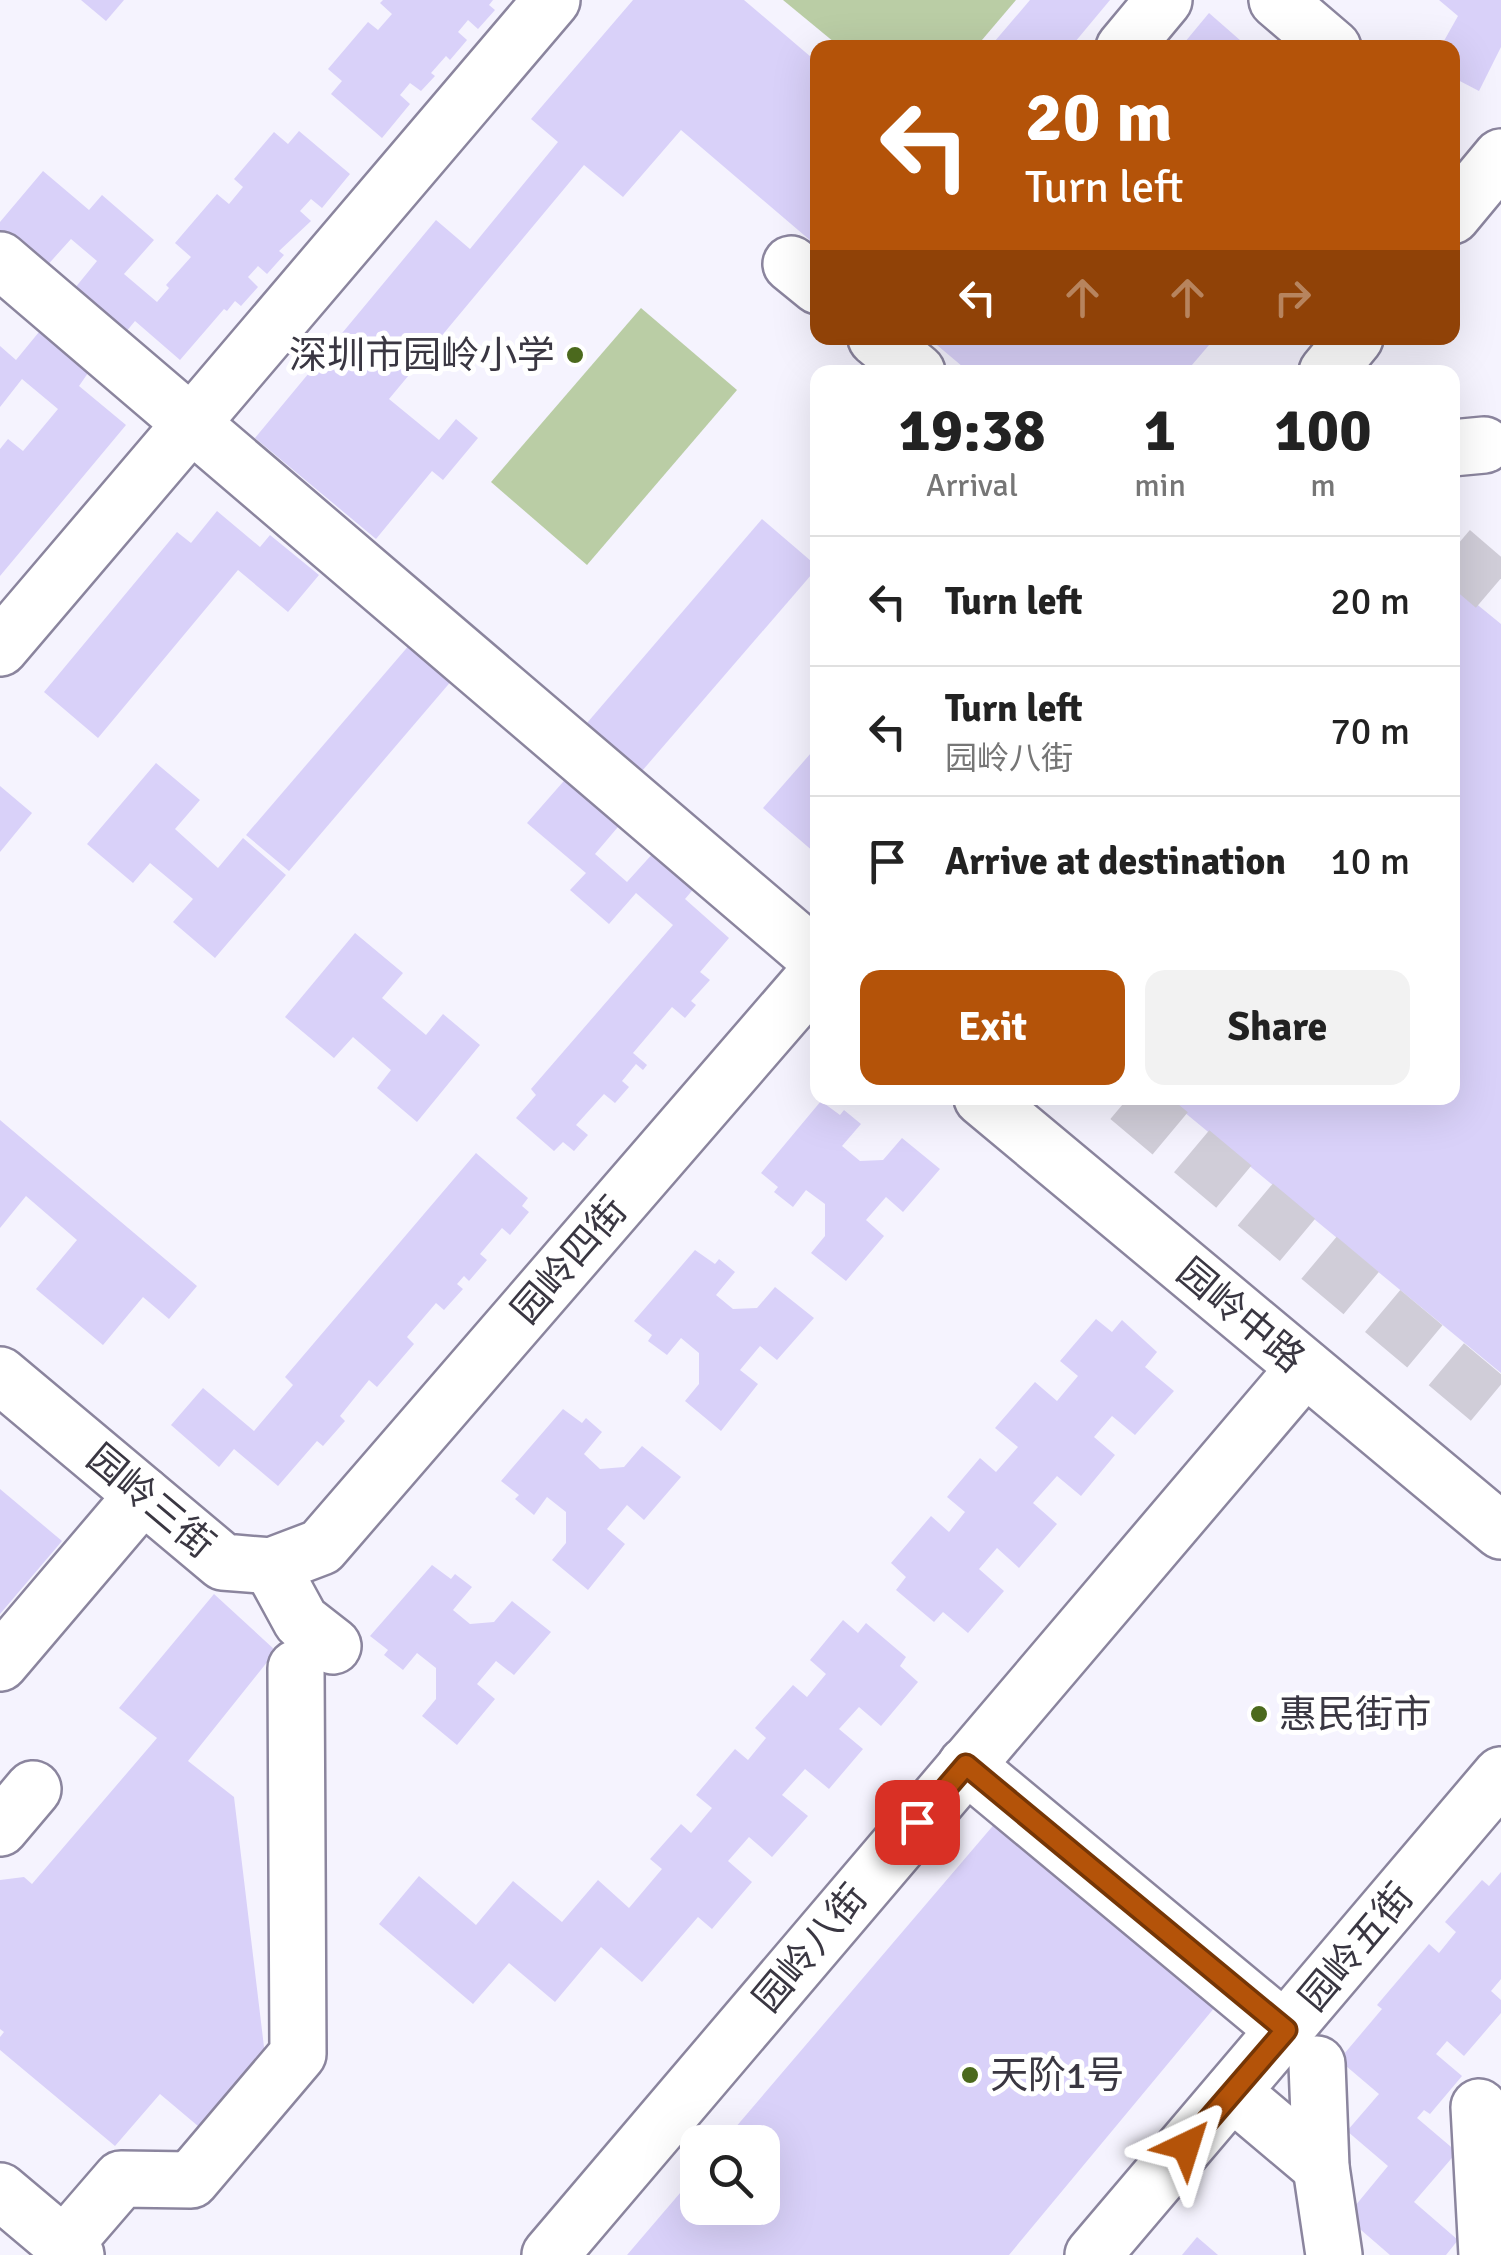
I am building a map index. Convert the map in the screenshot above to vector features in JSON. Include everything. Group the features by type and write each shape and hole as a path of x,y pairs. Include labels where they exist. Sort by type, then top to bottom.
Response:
{"street":[{"path":"0,648 552,0"},
{"path":"1131,40 1164,0"},
{"path":"1277,0 1324,40"},
{"path":"0,260 810,952"},
{"path":"885,345 908,365"},
{"path":"1333,365 1349,345"},
{"name":"园岭四街","path":"321,1547 810,981"},
{"name":"园岭中路","path":"990,1105 1501,1530"},
{"name":"园岭八街","path":"550,2255 1305,1368"},
{"name":"园岭三街","path":"0,1374 223,1562 271,1566 321,1547"},
{"path":"0,1663 143,1495"},
{"path":"0,2191 70,2250 121,2180 191,2180 298,2054 315,1657 301,1621 271,1566"},
{"path":"966,1765 1301,2047 1334,2255"},
{"name":"园岭五街","path":"1094,2255 1232,2092 1301,2047 1501,1774"},
{"path":"1232,2092 1321,2168"},
{"path":"1478,2107 1488,2255"}],"green space":[{"path":"783,0 1016,0 982,40 832,40"},
{"path":"641,308 737,390 587,565 491,482"}],"building":[{"path":"81,0 124,0 106,21"},
{"path":"493,0 489,5 495,10 478,29 468,20 458,32 467,40 450,60 446,56 421,91 410,83 400,95 410,104 382,138 331,94 342,81 328,69 368,22 378,30 392,14 380,3"},
{"path":"633,0 744,0 810,56 810,240 681,130 623,197 584,165 389,399 439,440 456,419 478,438 443,480 432,471 376,539 255,438 436,220 470,249 558,142 531,119"},
{"path":"1030,0 1110,0 1077,40 996,40"},
{"path":"1439,0 1501,0 1501,47 1479,91 1460,81 1460,40 1444,40 1458,16"},
{"path":"1209,13 1240,40 1187,40"},
{"path":"299,131 350,174 322,208 311,199 300,211 311,221 279,251 284,255 267,274 258,266 248,277 258,287 241,306 235,301 227,311 224,309 180,360 135,321 121,338 70,294 97,261 71,239 44,269 0,231 0,222 43,171 89,210 102,195 154,240 124,274 157,302 169,288 166,285 191,257 175,243 217,194 229,204 243,187 234,179 274,132 288,144"},
{"path":"39,332 88,373 79,386 126,425 0,576 0,449 8,439 23,451 58,409 22,379 0,407 0,346 16,360"},
{"path":"937,345 1209,345 1192,365 961,365"},
{"path":"217,511 260,547 270,535 319,575 288,612 238,570 98,738 44,692 177,532 191,543"},
{"path":"762,519 810,560 810,576 642,771 587,723"},
{"path":"1460,591 1501,624 1501,1373 1176,1105 1460,1105"},
{"path":"411,643 453,679 289,871 246,835"},
{"path":"810,754 810,849 763,808"},
{"path":"156,763 200,800 175,829 218,868 243,838 286,875 215,958 173,922 193,899 150,863 133,883 87,844"},
{"path":"570,774 623,821 595,854 627,882 655,851 696,886 685,899 729,938 700,972 710,980 691,1001 696,1005 685,1018 672,1007 633,1053 647,1065 643,1070 636,1064 622,1081 629,1087 615,1103 604,1094 576,1125 588,1135 574,1151 563,1142 554,1151 516,1118 536,1095 531,1089 673,925 636,893 609,924 570,890 586,873 527,823"},
{"path":"0,786 32,813 0,852"},
{"path":"355,933 403,973 382,998 426,1035 443,1014 480,1045 417,1122 377,1088 391,1070 353,1037 334,1058 285,1017"},
{"path":"818,1105 826,1105 840,1115 844,1110 861,1124 842,1146 860,1161 883,1160 902,1138 940,1169 903,1212 886,1197 866,1220 884,1236 846,1281 811,1253 825,1236 825,1204 806,1190 793,1207 774,1192 778,1187 761,1173"},
{"path":"0,1120 197,1286 169,1319 143,1297 103,1345 36,1289 77,1240 26,1196 0,1228"},
{"path":"476,1153 528,1198 522,1206 529,1212 510,1235 502,1228 480,1254 487,1260 469,1281 464,1276 457,1284 463,1289 444,1310 436,1303 407,1337 414,1344 377,1387 369,1380 340,1416 345,1421 323,1446 317,1441 278,1486 234,1449 219,1467 171,1425 203,1388 254,1431 293,1385 285,1377"},
{"path":"695,1250 715,1264 719,1259 735,1272 716,1295 733,1309 757,1308 775,1287 814,1318 777,1360 760,1346 740,1370 758,1384 721,1431 685,1401 699,1384 699,1353 681,1338 667,1355 648,1341 652,1335 634,1321"},
{"path":"1096,1319 1112,1332 1122,1320 1157,1352 1145,1367 1174,1391 1135,1435 1112,1416 1094,1437 1115,1455 1081,1496 1057,1476 1033,1503 1057,1524 1019,1568 997,1548 979,1569 1004,1591 968,1633 943,1612 934,1622 896,1590 906,1577 891,1563 931,1516 949,1532 965,1512 947,1497 980,1458 996,1472 1018,1447 995,1428 1035,1382 1057,1401 1078,1376 1060,1361"},
{"path":"563,1409 582,1423 586,1418 602,1432 584,1454 600,1469 624,1467 642,1446 681,1477 644,1520 627,1505 607,1529 625,1544 588,1590 552,1560 566,1543 566,1512 547,1497 534,1515 515,1499 519,1495 501,1481"},
{"path":"0,1489 62,1541 0,1614"},
{"path":"432,1565 451,1579 455,1574 472,1587 453,1610 470,1624 494,1622 512,1601 551,1632 514,1675 496,1661 477,1684 495,1699 457,1745 422,1716 436,1699 436,1668 417,1653 403,1670 384,1655 388,1650 370,1636"},
{"path":"214,1594 276,1651 188,1761 234,1797 267,2072 211,2137 160,2094 115,2146 0,2050 4,2032 0,2029 0,1880 24,1877 32,1884 157,1738 119,1708"},
{"path":"843,1620 858,1633 866,1623 906,1657 900,1666 918,1682 881,1726 859,1707 839,1729 863,1749 829,1789 805,1769 782,1795 808,1816 772,1857 749,1837 728,1861 752,1882 712,1929 698,1917 642,1982 601,1947 555,2002 509,1963 473,2004 379,1924 419,1876 476,1925 513,1881 562,1922 598,1880 629,1908 662,1869 650,1859 681,1824 691,1833 712,1808 696,1795 735,1749 748,1760 766,1738 755,1728 793,1685 807,1697 826,1674 810,1660"},
{"name":"天阶1号","path":"997,1821 1215,2007 1009,2255 627,2255 680,2193 680,2225 780,2225 780,2125 738,2125"},
{"path":"1501,1872 1501,1979 1491,1991 1501,2000 1501,2013 1464,2056 1447,2041 1436,2054 1462,2076 1430,2114 1424,2110 1417,2118 1457,2152 1414,2202 1458,2240 1446,2255 1390,2255 1346,2217 1388,2166 1347,2131 1379,2094 1339,2060 1382,2009 1377,2005 1429,1944 1439,1953 1456,1932 1445,1922 1482,1880 1489,1886"},
{"path":"1197,2237 1218,2255 1182,2255"}],"tunnel":[{"path":"1460,558 1501,593"},
{"path":"1136,1105 1501,1410"}],"place":[{"name":"深圳市园岭小学","path":"575,355"},
{"name":"惠民街市","path":"1259,1714"},
{"name":"天阶1号","path":"970,2075"}],"route":[{"path":"917,1822 966,1765 1286,2030 1186,2146"}]}
